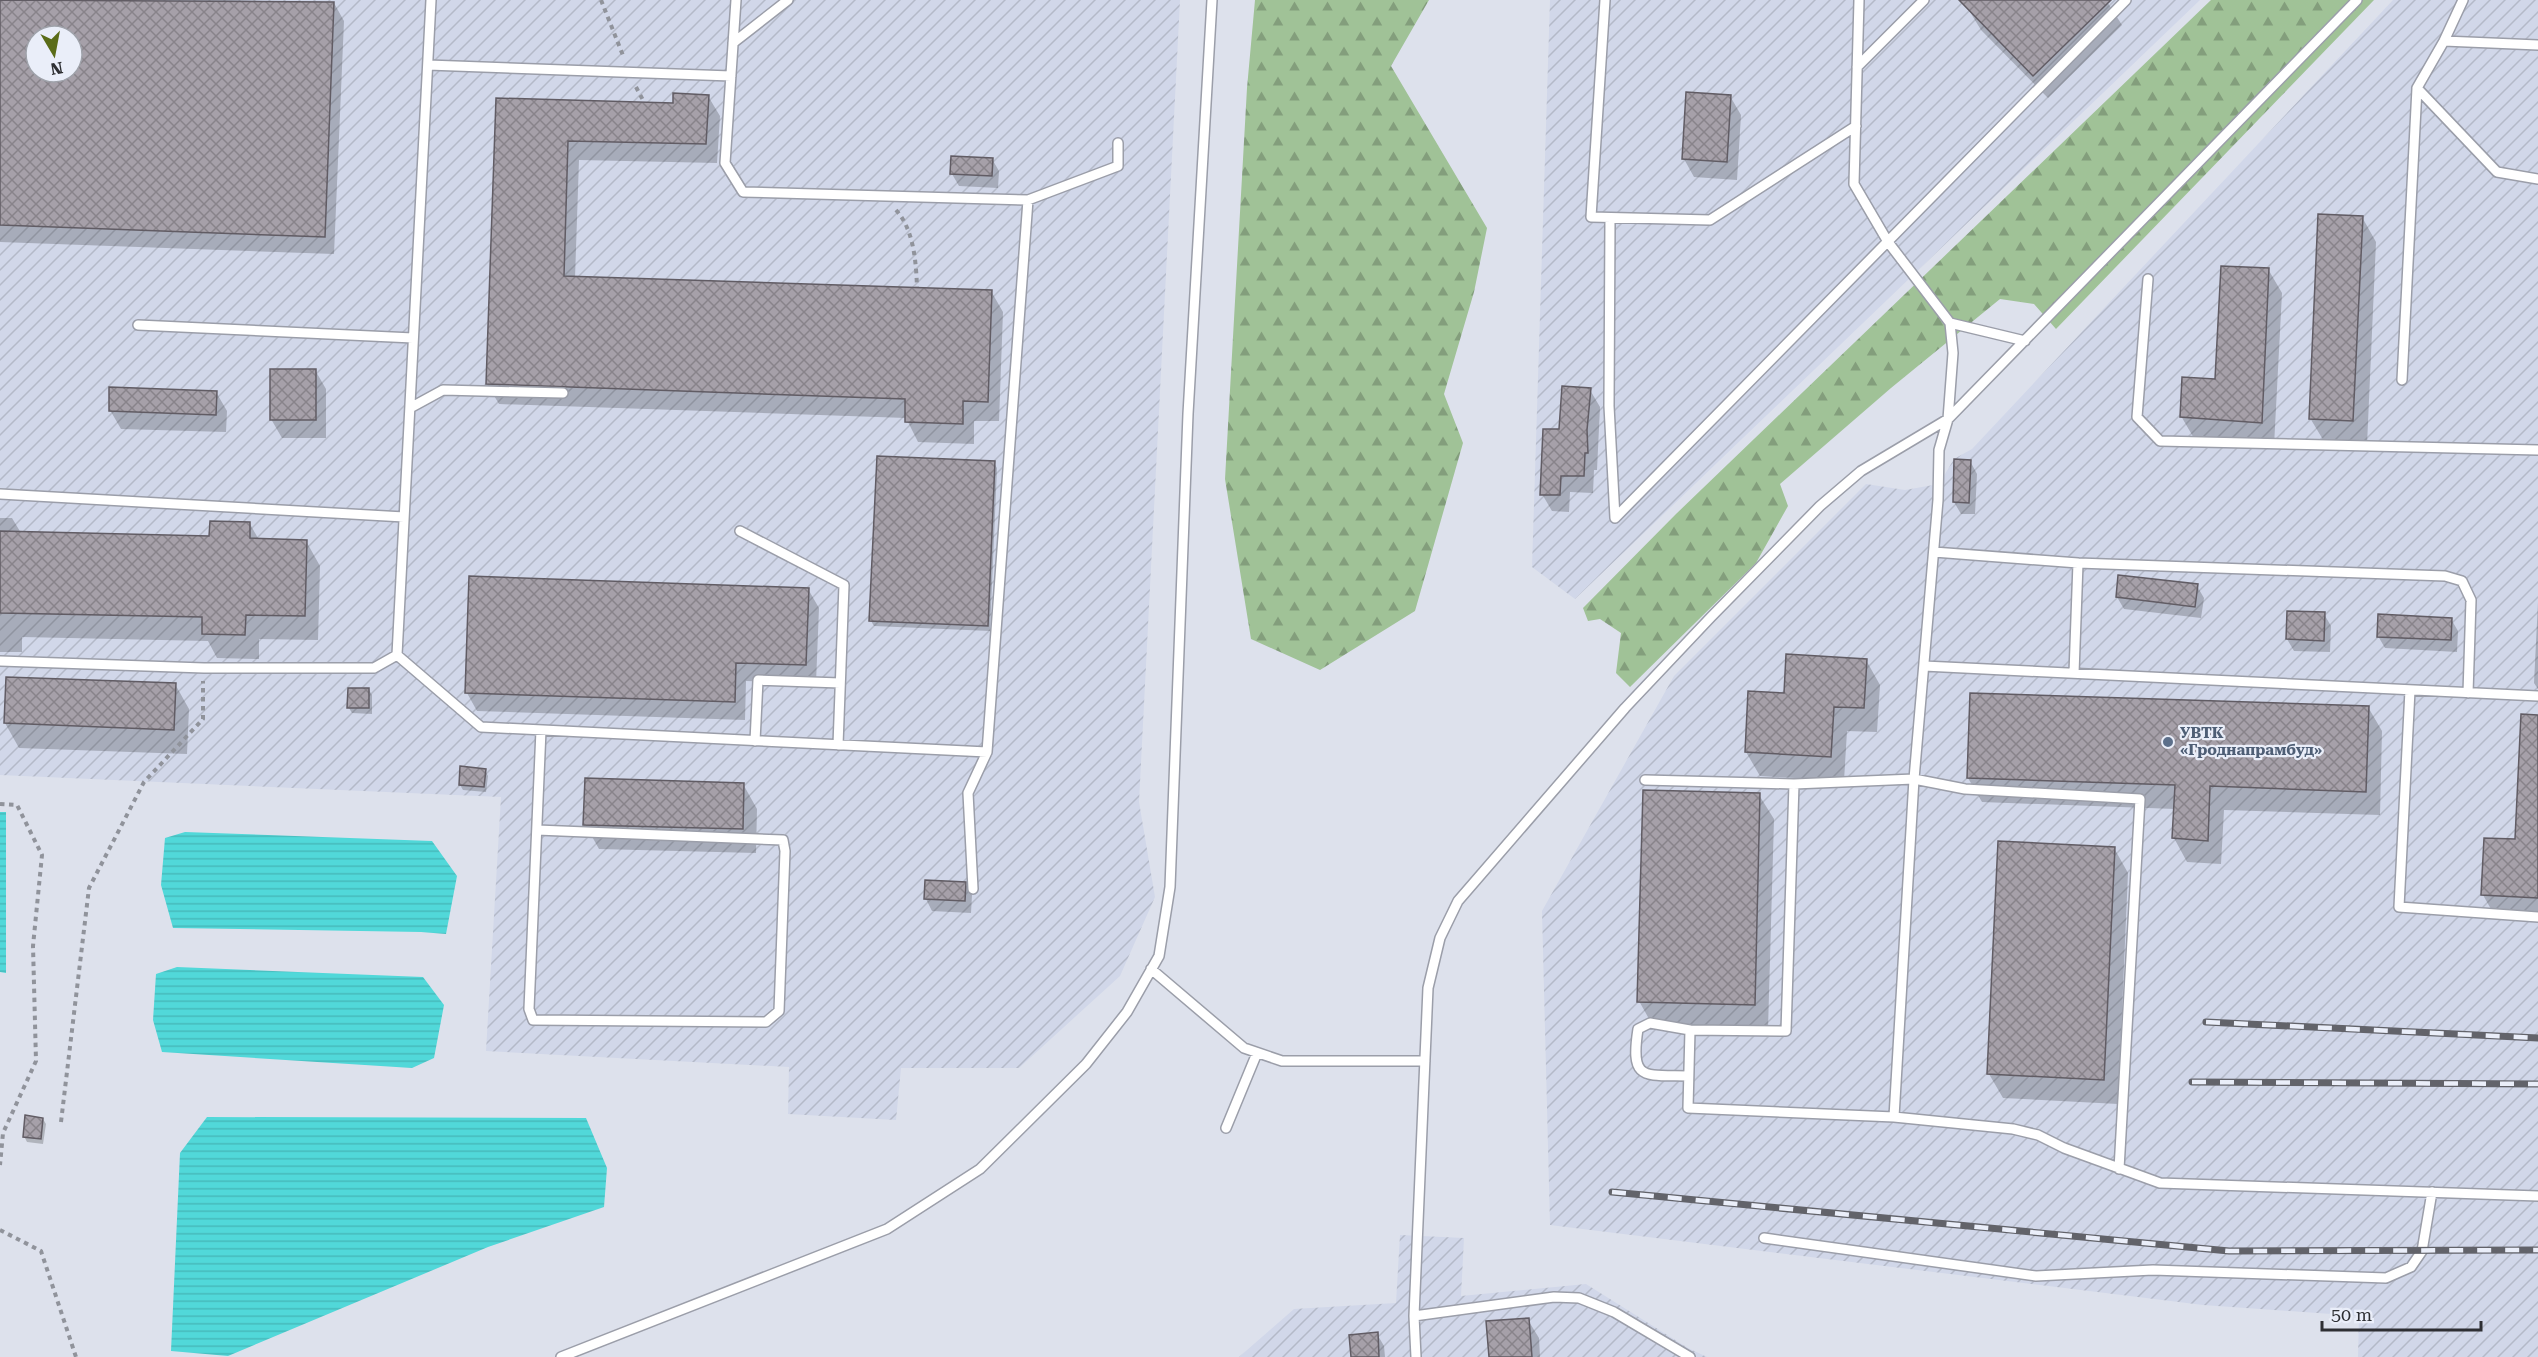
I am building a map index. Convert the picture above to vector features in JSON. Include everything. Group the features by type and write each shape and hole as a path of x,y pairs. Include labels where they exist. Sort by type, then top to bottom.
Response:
{"lane":[{"path":"397,655 431,0"},
{"path":"736,0 725,163 743,192 1028,200 1118,166 1118,143"},
{"path":"733,43 788,0"},
{"path":"561,1357 887,1229 980,1169 1086,1064 1127,1012 1159,956 1170,887 1188,414 1212,0"},
{"path":"1605,0 1591,218 1710,220 1856,126"},
{"path":"1859,0 1854,184 1888,242 1950,323 1953,353 1948,419 1939,450 1934,552 1914,779 1894,1116"},
{"path":"1857,68 1924,0"},
{"path":"1610,218 1609,406 1615,518 2126,0"},
{"path":"1416,1357 1414,1316 1428,988 1440,938 1458,901 1625,708 1821,506 1861,471 1948,419 2357,0"},
{"path":"2402,380 2417,88 2444,41 2463,0"},
{"path":"2444,41 2538,45"},
{"path":"428,64 731,76"},
{"path":"2417,88 2497,172 2538,178"},
{"path":"973,889 968,793 987,752 1028,200"},
{"path":"2148,279 2137,417 2160,441 2538,450"},
{"path":"1950,323 2025,341"},
{"path":"138,325 413,338"},
{"path":"410,408 443,390 563,393"},
{"path":"0,494 404,517"},
{"path":"740,531 844,585 838,745"},
{"path":"1934,552 2078,563 2445,576 2462,581 2471,600 2468,693"},
{"path":"2074,673 2078,563"},
{"path":"397,655 481,727 987,752"},
{"path":"0,661 204,668 374,668 397,655"},
{"path":"1924,666 2538,696"},
{"path":"755,741 758,680 840,683"},
{"path":"2410,690 2399,907 2538,917"},
{"path":"537,830 783,840 785,851 779,1011 766,1022 533,1020 529,1009 541,730"},
{"path":"1645,780 1794,784 1914,779 1965,789 2140,799 2119,1169"},
{"path":"1689,1076 1650,1076 1639,1069 1634,1056 1638,1029 1650,1023 1690,1030 1786,1031 1794,784"},
{"path":"1151,969 1244,1048 1257,1053 1282,1061 1425,1061"},
{"path":"1690,1030 1688,1108 1894,1116 2013,1129 2038,1135 2119,1169 2160,1183 2538,1196"},
{"path":"1226,1128 1257,1053"},
{"path":"1764,1238 2036,1276 2153,1270 2386,1278 2411,1268 2422,1251 2432,1192"},
{"path":"1414,1316 1554,1297 1579,1298 1614,1312 1690,1357"}],"path":[{"path":"601,0 629,72 644,102"},
{"path":"883,196 901,216 915,254 917,287"},
{"path":"61,1122 89,888 144,782 203,719 204,668"},
{"path":"0,804 17,806 42,855 33,946 36,1061 3,1133 0,1165"},
{"path":"0,1230 41,1251 76,1357"}],"shaded area":[{"path":"0,0 1180,0 1139,802 1155,897 1120,976 1019,1068 901,1068 896,1120 788,1114 789,1067 486,1051 501,797 0,775"},
{"path":"1550,0 2200,0 1575,599 1532,567"},
{"path":"2393,0 2538,0 2538,1357 2358,1357 2359,1316 2203,1305 1550,1225 1542,911 1674,676 1866,484 1905,490 1939,484 1954,459 1972,449"},
{"path":"1400,1235 1464,1238 1461,1296 1586,1284 1688,1348 1707,1357 1239,1357 1294,1309 1396,1303"}],"green space":[{"path":"1255,0 1429,0 1391,66 1487,228 1474,292 1444,394 1463,443 1415,611 1320,670 1251,639 1225,479 1247,88"},
{"path":"2211,0 2374,0 2056,329 2034,304 2000,299 1891,388 1780,484 1788,506 1756,563 1630,687 1616,673 1621,633 1600,619 1588,621 1583,608 1676,514"}],"water":[{"path":"0,812 6,812 6,973 0,972"},
{"path":"185,832 432,841 457,876 446,934 173,928 161,885 165,838"},
{"path":"177,967 423,977 444,1005 434,1058 412,1068 162,1052 153,1020 156,974"},
{"path":"207,1117 586,1118 607,1168 604,1207 488,1247 228,1356 171,1351 180,1153"}],"building":[{"path":"0,0 334,2 325,237 0,225"},
{"path":"1959,0 2111,0 2033,76"},
{"path":"1686,92 1731,95 1727,162 1682,159"},
{"path":"673,93 709,95 706,144 568,141 564,276 992,290 988,402 963,401 963,424 905,422 905,399 486,384 496,98 673,103"},
{"path":"951,156 993,158 992,176 950,174"},
{"path":"2318,214 2363,216 2353,421 2309,419"},
{"path":"2221,266 2269,268 2262,423 2180,417 2182,377 2215,379"},
{"path":"270,369 316,369 316,420 270,420"},
{"path":"1562,386 1591,388 1587,430 1588,453 1585,453 1584,476 1561,476 1560,495 1540,495 1543,429 1559,429"},
{"path":"109,387 217,391 216,415 109,411"},
{"path":"877,456 995,461 988,626 869,621"},
{"path":"1954,459 1971,460 1969,503 1953,502"},
{"path":"210,521 250,522 250,538 307,540 305,616 246,615 245,635 202,634 202,617 0,613 0,531 209,536"},
{"path":"2118,575 2198,584 2195,607 2116,597"},
{"path":"469,576 809,588 806,665 736,663 735,702 465,693"},
{"path":"2287,611 2325,612 2324,641 2286,639"},
{"path":"2378,614 2452,618 2451,640 2377,637"},
{"path":"1786,654 1867,659 1864,708 1834,707 1831,757 1745,752 1748,691 1784,693"},
{"path":"6,677 176,683 174,730 4,723"},
{"path":"348,688 369,688 369,708 347,708"},
{"name":"УВТК «Гроднапрамбуд»","path":"1970,693 2369,706 2366,792 2210,786 2208,841 2172,838 2175,785 1967,778"},
{"path":"2521,714 2538,715 2538,898 2481,895 2484,838 2515,839"},
{"path":"460,766 486,769 484,787 459,785"},
{"path":"585,778 744,783 743,829 583,825"},
{"path":"1643,790 1760,793 1755,1005 1637,1002"},
{"path":"1998,841 2115,847 2104,1080 1987,1074"},
{"path":"925,880 966,882 965,901 924,899"},
{"path":"25,1115 43,1118 41,1139 23,1137"},
{"path":"1529,1318 1532,1357 1489,1357 1486,1321"},
{"path":"1378,1332 1379,1357 1351,1357 1349,1335"}],"railway":[{"path":"2206,1022 2538,1038"},
{"path":"2192,1082 2538,1084"},
{"path":"1612,1192 2229,1251 2538,1250"}],"place":[{"name":"УВТК «Гроднапрамбуд»","path":"2168,742"}]}
